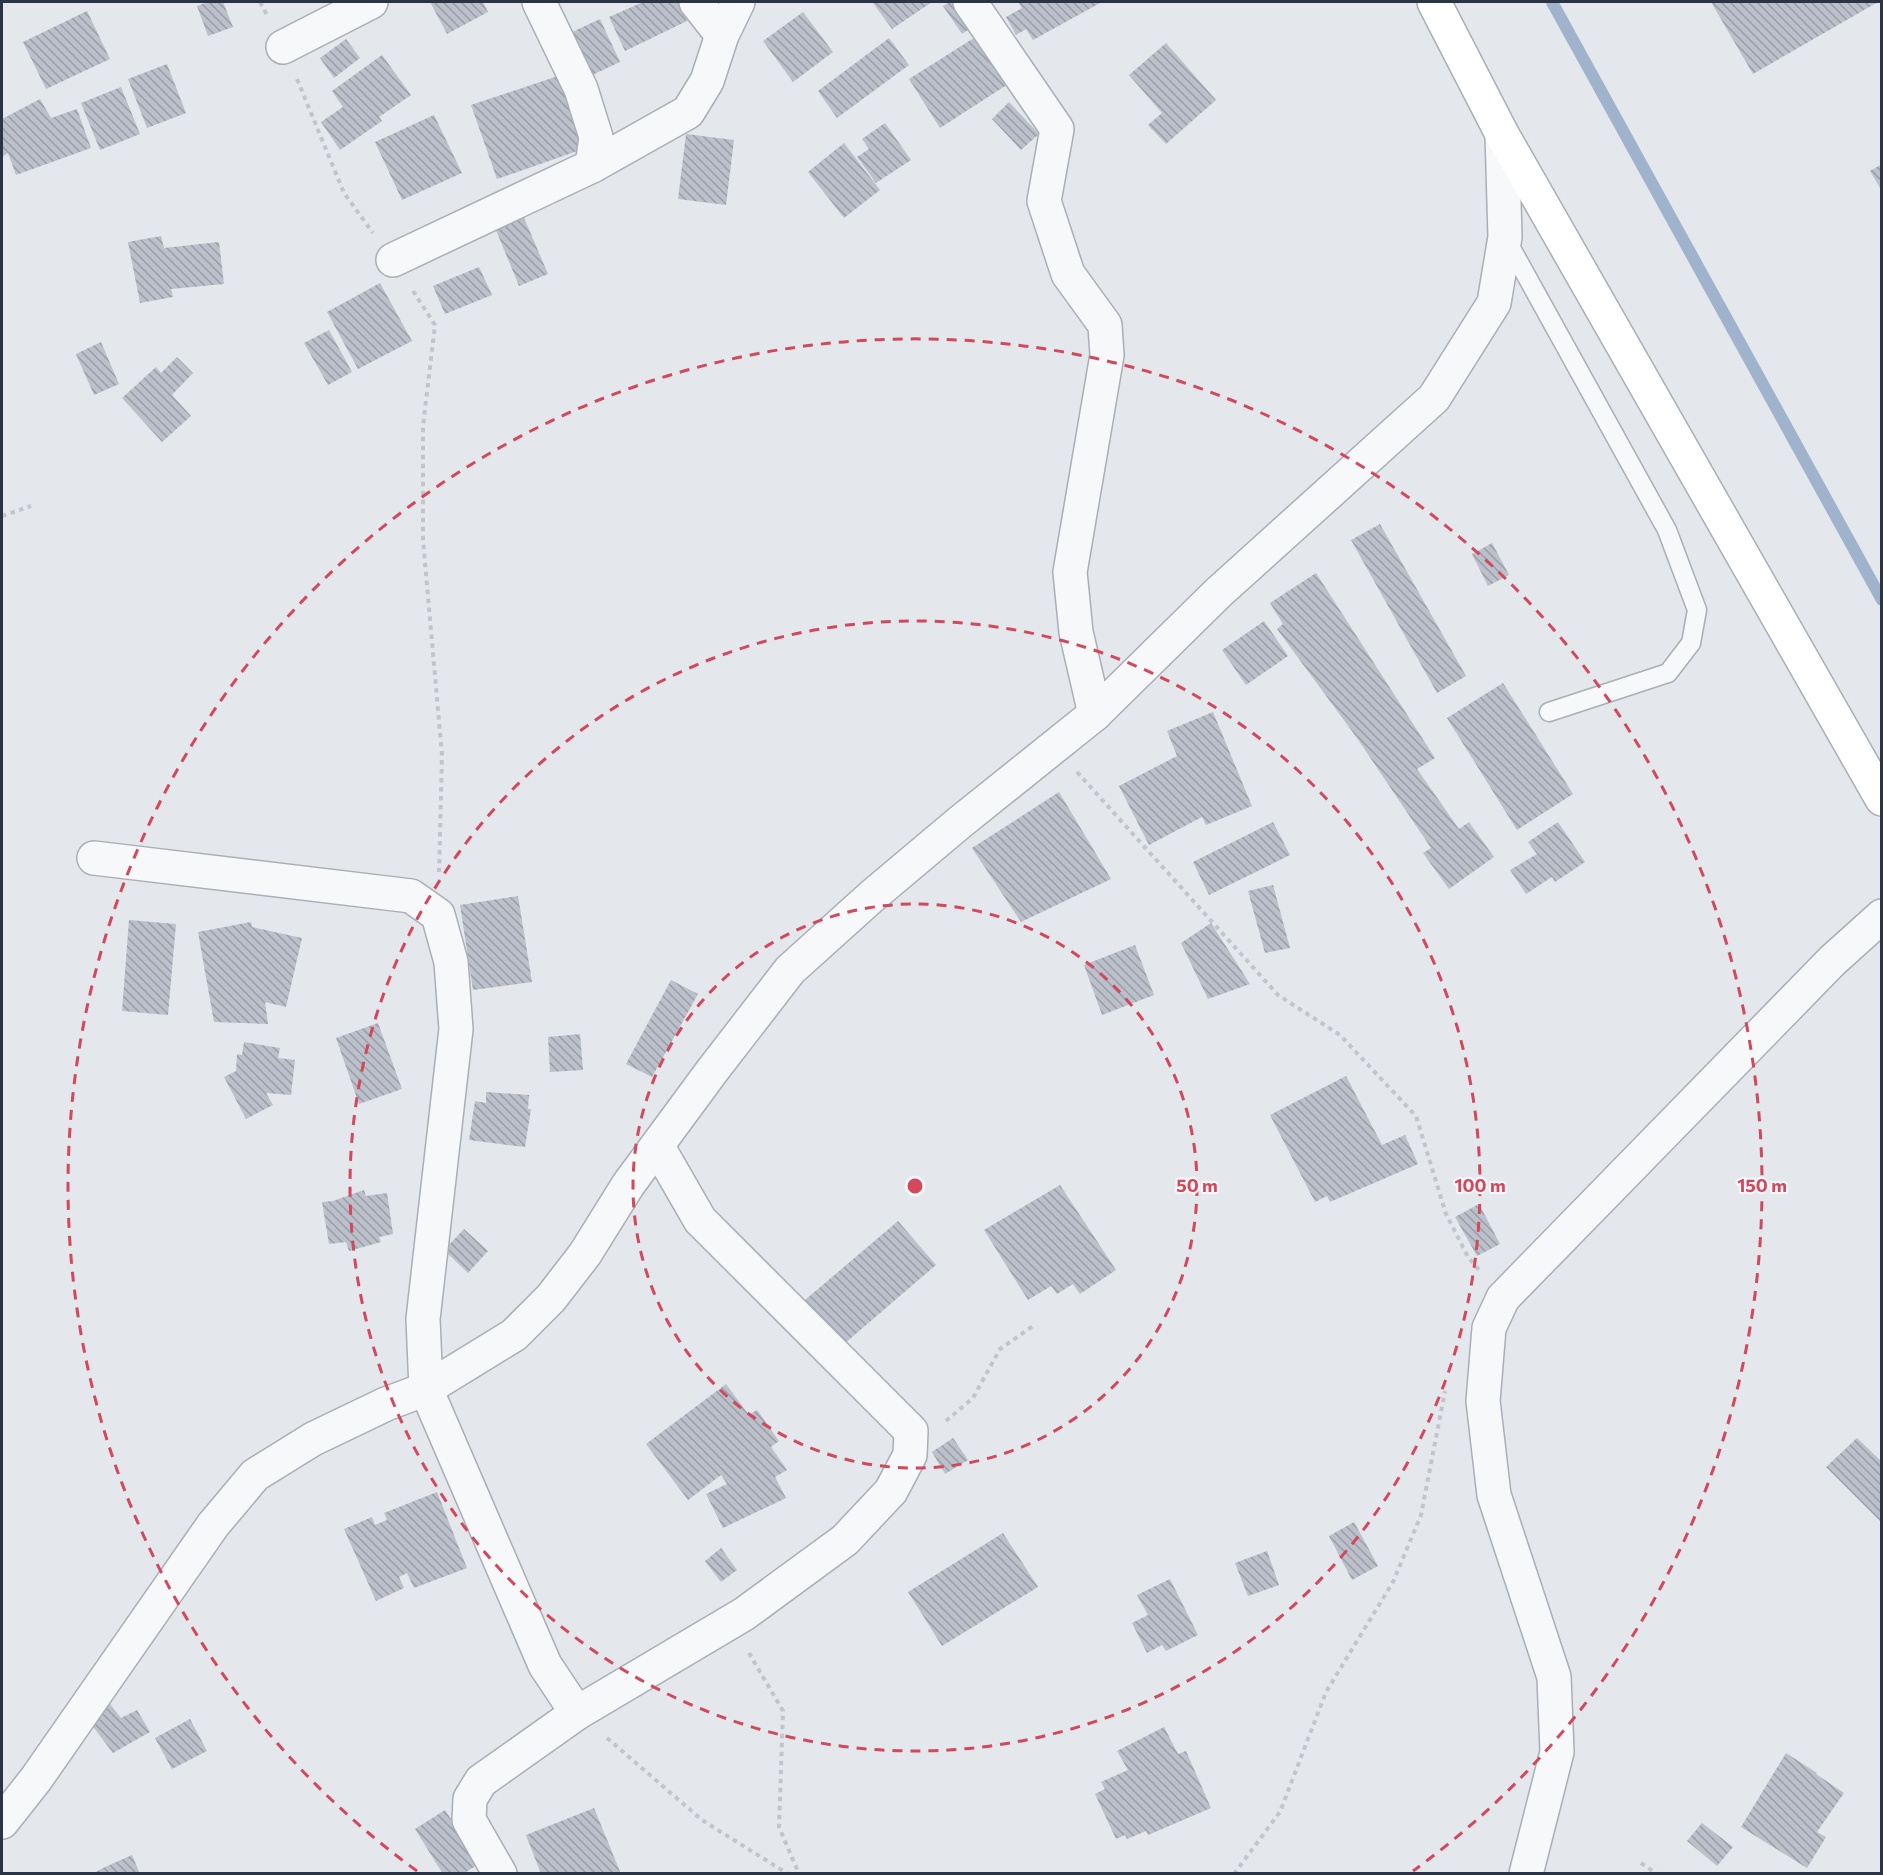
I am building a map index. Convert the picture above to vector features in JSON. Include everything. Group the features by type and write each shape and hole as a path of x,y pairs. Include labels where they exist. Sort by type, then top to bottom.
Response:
{"main road":[{"path":"1434,2 1502,134 1881,799"}],"street":[{"path":"284,47 370,2"},
{"path":"539,2 581,88 596,137 592,166"},
{"path":"696,2 722,35"},
{"path":"393,260 592,166 688,112 707,81 722,35 738,2"},
{"path":"970,2 1057,129 1044,201 1068,274 1105,325 1107,355 1070,573 1076,632 1095,714"},
{"path":"2,1822 36,1779 213,1525 255,1475 313,1439 386,1404 426,1389 514,1335 552,1298 585,1254 628,1185 790,970 871,897 1095,714 1218,593 1434,398 1494,303 1505,237 1502,134"},
{"path":"94,858 411,896 438,915 451,962 456,1029 423,1319 426,1389 545,1665 577,1713"},
{"path":"1526,1874 1557,1752 1554,1677 1494,1495 1484,1401 1489,1328 1503,1298 1832,960 1881,916"},
{"path":"500,1874 469,1820 470,1799 481,1781 577,1713 744,1614 845,1540 891,1491 910,1455 911,1431 700,1220 658,1147"}],"lane":[{"path":"1505,237 1667,530 1697,610 1691,643 1668,673 1549,712"}],"path":[{"path":"260,2 284,47 344,193 393,260 435,325 423,426 423,540 442,755 438,915"},
{"path":"2,516 31,506"},
{"path":"1055,747 1278,995 1340,1035 1416,1116 1446,1214 1468,1257 1503,1298"},
{"path":"911,1431 946,1421 974,1398 1000,1349 1033,1326"},
{"path":"1234,1874 1280,1812 1326,1692 1394,1582 1420,1515 1446,1386"},
{"path":"744,1614 749,1656 783,1711 779,1827 799,1874"},
{"path":"577,1713 702,1820 788,1874"},
{"path":"1641,1863 1657,1874"}],"building":[{"path":"208,2 223,2 233,27 208,36 197,6"},
{"path":"430,2 483,2 488,12 447,34"},
{"path":"643,2 678,2 687,21 625,51 609,17"},
{"path":"932,2 892,29 873,3"},
{"path":"950,2 969,2 981,21 962,34 943,6"},
{"path":"1018,2 1102,2 1033,40 1026,29 1016,35 1006,17 1022,8"},
{"path":"1711,2 1878,2 1753,74"},
{"path":"87,11 110,59 46,89 23,42"},
{"path":"803,12 833,52 793,82 763,41"},
{"path":"600,19 620,62 590,76 570,33"},
{"path":"985,31 1016,79 940,128 909,79"},
{"path":"889,38 909,65 837,118 818,91"},
{"path":"346,39 360,58 334,78 320,58"},
{"path":"1166,43 1216,100 1166,144 1148,125 1162,113 1129,75"},
{"path":"382,55 411,95 379,117 382,121 340,150 321,122 343,107 332,91"},
{"path":"167,64 186,113 147,128 128,79"},
{"path":"564,74 589,147 497,179 471,105"},
{"path":"121,87 140,134 100,150 81,103"},
{"path":"40,99 51,118 77,109 91,148 16,175 8,153 3,156 2,153 2,119"},
{"path":"1009,102 1039,134 1021,150 992,119"},
{"path":"434,115 462,173 402,200 375,142"},
{"path":"885,123 911,160 876,183 857,157 869,149 862,139"},
{"path":"686,134 734,140 726,205 678,199"},
{"path":"844,143 880,190 844,218 808,172"},
{"path":"1882,164 1882,191 1870,171"},
{"path":"519,206 548,274 519,286 491,218"},
{"path":"161,236 164,248 219,242 224,284 171,289 173,297 140,303 128,242"},
{"path":"479,267 492,295 445,314 433,286"},
{"path":"380,283 412,341 358,369 327,312"},
{"path":"329,330 352,372 328,385 304,343"},
{"path":"101,342 119,384 94,395 76,354"},
{"path":"177,357 193,373 172,395 191,416 162,442 122,398 156,367 161,373"},
{"path":"1380,524 1466,676 1437,693 1351,540"},
{"path":"1492,543 1509,575 1488,586 1472,554"},
{"path":"1316,573 1435,758 1417,769 1459,829 1469,822 1494,857 1449,889 1423,853 1431,848 1357,738 1277,629 1283,624 1270,603"},
{"path":"1264,621 1288,656 1246,685 1222,650"},
{"path":"1503,683 1573,794 1517,830 1447,718"},
{"path":"1213,712 1252,806 1206,825 1202,817 1149,845 1119,786 1177,756 1167,731"},
{"path":"1059,792 1111,879 1021,922 972,848"},
{"path":"1273,822 1290,855 1209,895 1193,862"},
{"path":"1558,822 1585,862 1555,882 1552,877 1526,894 1510,870 1537,854 1528,842"},
{"path":"1273,885 1290,948 1265,953 1248,891"},
{"path":"518,896 532,982 473,990 460,905"},
{"path":"129,920 176,924 168,1015 122,1011"},
{"path":"251,922 252,927 302,938 286,1007 265,1002 268,1024 214,1022 198,932"},
{"path":"1211,923 1250,984 1208,999 1181,943"},
{"path":"1135,945 1154,995 1102,1015 1084,965"},
{"path":"671,980 698,994 652,1077 626,1064"},
{"path":"378,1023 402,1089 359,1104 336,1038"},
{"path":"580,1034 583,1070 550,1072 548,1037"},
{"path":"244,1042 280,1048 278,1058 295,1060 291,1095 266,1093 273,1105 246,1119 224,1077 236,1071 237,1054 242,1055"},
{"path":"1346,1076 1382,1145 1405,1135 1418,1164 1330,1202 1327,1196 1315,1202 1270,1115"},
{"path":"486,1092 529,1095 528,1109 531,1109 525,1147 469,1140 475,1101 486,1103"},
{"path":"1060,1185 1116,1270 1080,1294 1073,1284 1057,1294 1051,1286 1028,1300 984,1230"},
{"path":"364,1190 366,1196 387,1193 393,1234 379,1237 381,1242 349,1251 346,1242 329,1244 322,1202 333,1201"},
{"path":"1479,1204 1500,1244 1477,1256 1455,1217"},
{"path":"898,1221 936,1265 844,1344 805,1300"},
{"path":"464,1229 488,1251 468,1273 444,1250"},
{"path":"726,1384 749,1415 757,1410 779,1441 771,1447 787,1470 775,1477 786,1498 723,1528 706,1494 727,1484 721,1475 688,1500 646,1444"},
{"path":"953,1438 968,1460 945,1474 932,1452"},
{"path":"1857,1438 1882,1462 1882,1523 1826,1467"},
{"path":"437,1492 467,1568 414,1588 407,1573 399,1577 404,1588 376,1601 344,1529 372,1517 375,1525 387,1520 384,1513"},
{"path":"1354,1522 1378,1566 1352,1580 1329,1536"},
{"path":"1003,1533 1038,1587 942,1646 908,1592"},
{"path":"721,1548 737,1570 721,1582 705,1561"},
{"path":"1267,1551 1279,1585 1248,1596 1235,1563"},
{"path":"1170,1579 1198,1635 1166,1651 1162,1645 1147,1653 1132,1623 1148,1615 1137,1595"},
{"path":"110,1704 121,1718 137,1710 150,1732 113,1753 88,1720"},
{"path":"190,1719 207,1751 172,1769 155,1738"},
{"path":"1164,1727 1178,1754 1186,1751 1211,1808 1148,1835 1146,1831 1127,1839 1125,1835 1116,1839 1095,1794 1105,1789 1101,1782 1128,1770 1117,1751"},
{"path":"1786,1753 1844,1793 1817,1832 1826,1837 1807,1868 1741,1827"},
{"path":"594,1808 621,1874 541,1874 526,1835"},
{"path":"445,1810 480,1863 463,1874 443,1874 415,1829"},
{"path":"1702,1823 1733,1847 1717,1866 1687,1841"},
{"path":"132,1855 140,1874 92,1874 103,1868"}],"waterway":[{"path":"1552,2 1882,600"}]}
